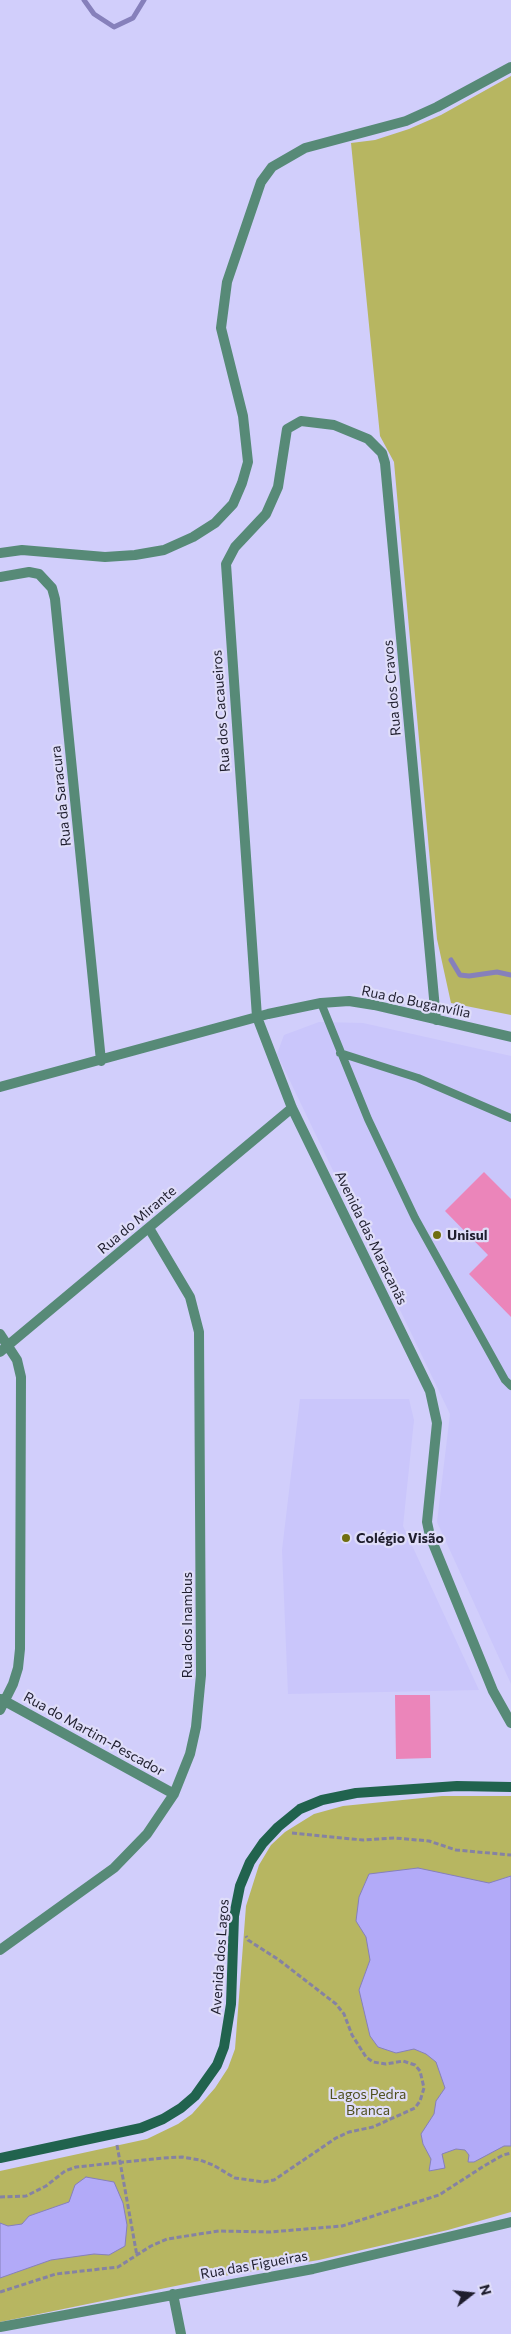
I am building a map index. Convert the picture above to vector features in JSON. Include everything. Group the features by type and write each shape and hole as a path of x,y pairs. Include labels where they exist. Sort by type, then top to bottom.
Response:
{"main road":[{"name":"Avenida dos Lagos","path":"0,2158 114,2134 156,2122 181,2108 195,2096 217,2065 224,2046 228,2026 234,1916 240,1886 250,1862 278,1827 300,1809 322,1800 356,1793 457,1786 511,1787"}],"street":[{"path":"0,553 22,550 105,557 135,555 164,550 194,537 215,523 233,504 248,462 243,416 221,328 227,282 262,182 272,167 306,148 406,121 437,107 511,67"},
{"name":"Rua dos Cravos","path":"293,424 312,421 334,425 375,444 386,463 436,1020"},
{"name":"Rua dos Cacaueiros","path":"257,1017 226,564 229,555 266,514 273,501 282,469 285,436 287,429 293,424"},
{"name":"Rua da Saracura","path":"0,577 29,572 39,574 52,588 55,599 101,1061"},
{"name":"Rua do Buganvília","path":"257,1017 321,1002 349,1001 374,1005 511,1037"},
{"path":"0,1087 257,1017"},
{"name":"Avenida das Maracanãs","path":"257,1017 292,1108 432,1397 437,1423 426,1522 493,1691 511,1723"},
{"name":"Rua do Mirante","path":"0,1352 292,1108"},
{"name":"Rua dos Inambus","path":"0,1950 114,1868 147,1834 174,1794 190,1754 199,1706 201,1683 199,1332 190,1296 149,1228"},
{"path":"0,1334 9,1345 17,1360 21,1377 20,1640 18,1668 2,1703"},
{"name":"Rua do Martim-Pescador","path":"2,1703 174,1794"},
{"name":"Rua das Figueiras","path":"0,2326 313,2269 511,2222"},
{"path":"173,2294 180,2334"}],"lane":[{"path":"321,1002 340,1053 415,1218 505,1380 511,1386"},
{"path":"340,1053 418,1078 511,1118"}],"path":[{"path":"286,1833 363,1840 395,1838 429,1841 456,1850 511,1855"},
{"path":"0,2197 26,2196 46,2186 65,2170 121,2161 182,2157 213,2165 235,2178 264,2182 274,2180 282,2177 311,2153 336,2138 394,2119 409,2112 420,2101 424,2088 422,2078 415,2065 403,2061 386,2064 373,2062 366,2057 352,2035 344,2014 336,2004 248,1940 244,1932"},
{"path":"114,2134 121,2161 138,2257"},
{"path":"0,2292 56,2274 118,2268 138,2257 151,2246 167,2239 219,2231 270,2232 342,2226 439,2195 484,2166 503,2155 511,2153"}],"shaded area":[{"name":"Unisul","path":"319,1022 363,1023 511,1056 511,1684 437,1522 450,1414 277,1054 284,1035"},
{"name":"Colégio Visão","path":"300,1399 409,1399 414,1420 403,1526 479,1690 288,1694 282,1550"},
{"path":"418,1868 489,1883 511,1876 511,2146 504,2146 474,2162 468,2162 469,2155 465,2150 456,2149 442,2154 445,2168 429,2171 431,2159 423,2144 421,2134 434,2114 436,2101 445,2088 436,2062 426,2054 414,2049 396,2053 378,2047 370,2036 359,1990 370,1960 366,1937 356,1921 359,1897 369,1874"},
{"path":"86,2177 114,2182 123,2203 127,2225 125,2246 109,2255 94,2254 51,2260 0,2278 0,2223 8,2226 22,2224 29,2216 69,2202 75,2185"}],"green space":[{"path":"511,76 511,1015 451,1003 437,939 394,462 380,436 351,143 375,140 409,129 441,115"},
{"name":"Lagos Pedra Branca","path":"442,1796 511,1796 511,2212 448,2230 319,2260 229,2275 0,2322 0,2171 147,2139 178,2124 192,2114 215,2088 228,2068 235,2049 246,1906 259,1865 271,1845 285,1832 314,1814 343,1806"}],"building":[{"path":"484,1172 511,1199 511,1317 469,1274 488,1255 445,1211"},
{"path":"395,1695 430,1695 431,1758 396,1759"}],"waterway":[{"path":"84,0 94,14 114,27 133,18 144,0"},
{"path":"451,960 460,975 469,976 497,972 511,975"}],"place":[{"name":"Unisul","path":"437,1235"},
{"name":"Colégio Visão","path":"346,1538"}]}
